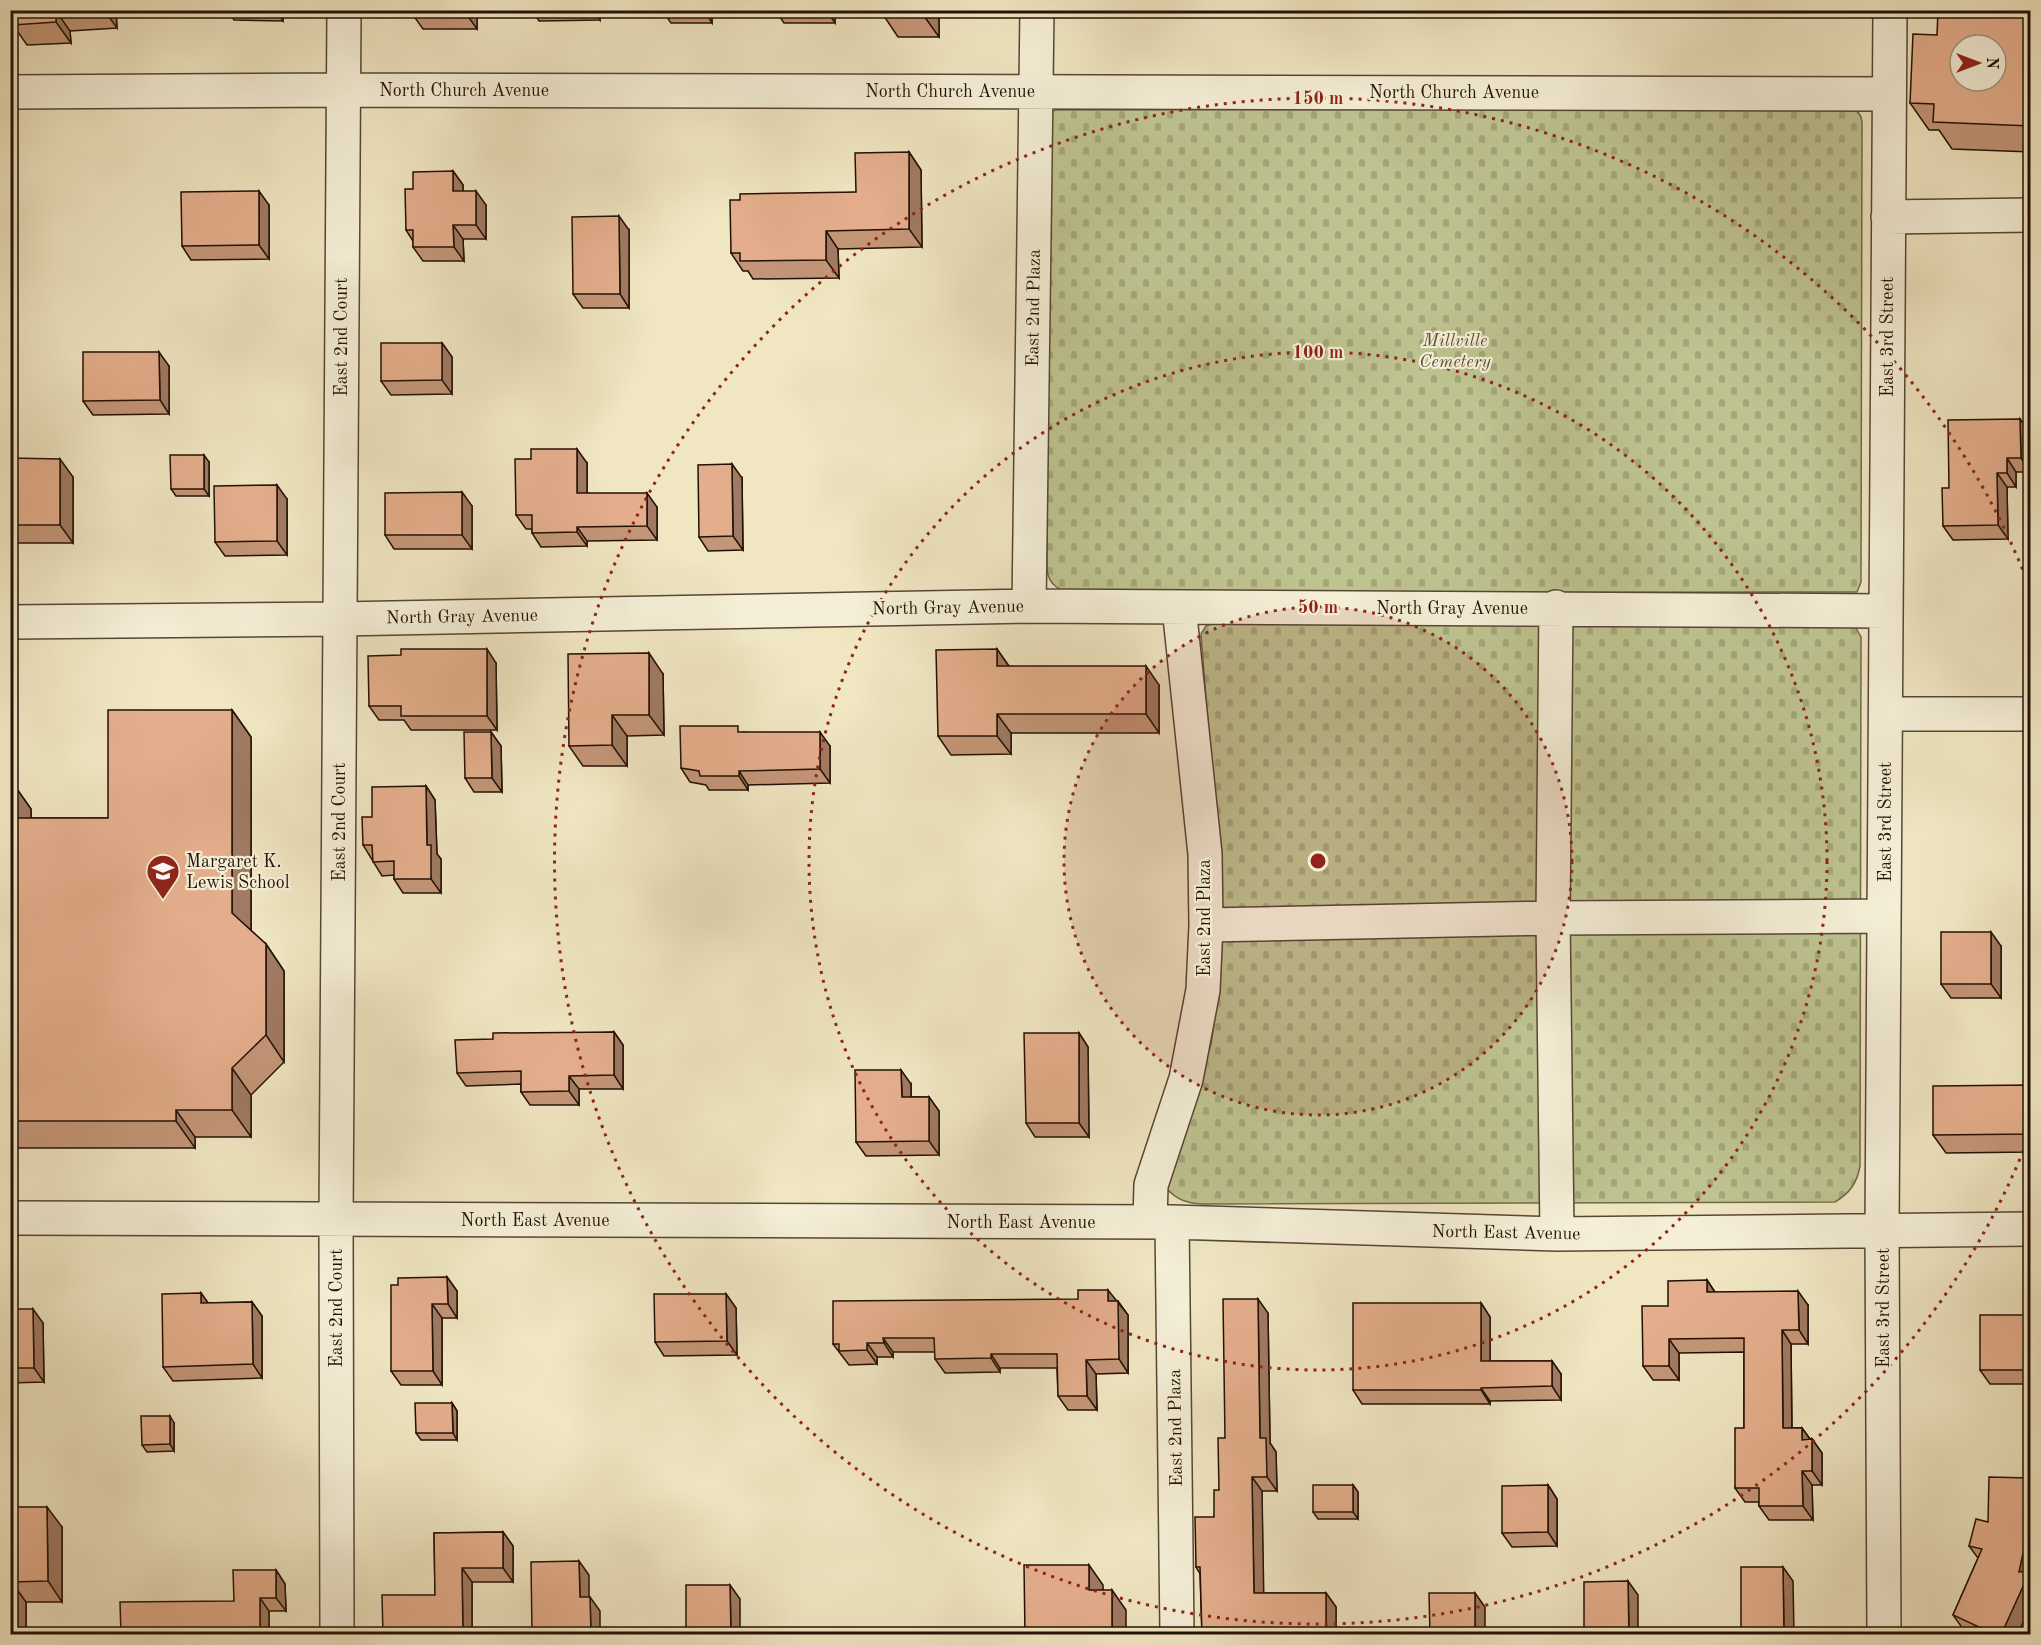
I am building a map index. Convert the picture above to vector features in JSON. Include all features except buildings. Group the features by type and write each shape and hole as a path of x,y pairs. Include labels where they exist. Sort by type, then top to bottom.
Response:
{"street":[{"name":"East 2nd Court","path":"337,1635 336,1219 344,10"},
{"name":"East 2nd Plaza","path":"1029,606 1037,10"},
{"name":"East 3rd Street","path":"1884,1635 1882,1231 1890,10"},
{"name":"North Church Avenue","path":"10,92 342,90 1889,93"},
{"path":"1888,217 2031,215"},
{"name":"North Gray Avenue","path":"10,622 340,619 1029,606 1886,611"},
{"name":"East 2nd Plaza","path":"1177,1635 1161,1222 1151,1185 1186,1079 1203,990 1206,924 1204,854 1179,608"},
{"path":"1556,608 1554,918 1557,1234"},
{"path":"1886,714 2031,714"},
{"path":"1206,924 1554,918 1884,916"},
{"name":"North East Avenue","path":"10,1218 1161,1222 1557,1234 2031,1229"}],"green space":[{"name":"Millville Cemetery","path":"1846,108 1857,112 1862,122 1861,582 1857,592 1073,593 1059,589 1050,580 1047,571 1048,121 1050,114 1055,110"},
{"path":"1212,624 1844,624 1856,628 1861,637 1860,1166 1857,1178 1849,1191 1835,1202 1202,1204 1183,1200 1171,1193 1167,1189 1211,1044 1220,983 1217,839 1201,634 1206,626"}],"place":[{"name":"Margaret K. Lewis School","path":"163,900"}]}
